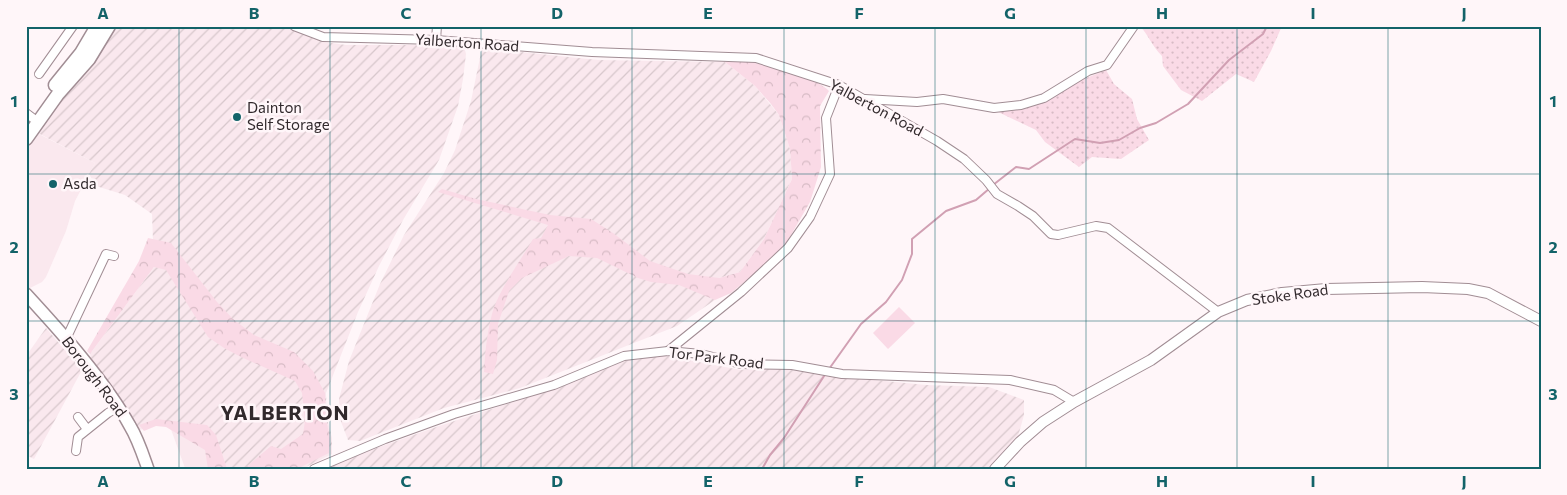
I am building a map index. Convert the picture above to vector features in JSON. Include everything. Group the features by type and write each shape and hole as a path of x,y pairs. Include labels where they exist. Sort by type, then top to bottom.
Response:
{"main road":[{"path":"26,139 30,119 81,53 97,26"},
{"path":"30,119 58,94 89,59 109,26"},
{"name":"Borough Road","path":"26,294 66,339 118,407 131,427 148,469"}],"street":[{"path":"39,74 73,26"},
{"name":"Yalberton Road","path":"294,26 323,37 436,40 592,52 756,58 839,85 937,141 964,159 986,180 997,194 1033,216 1051,234 1058,235 1096,226 1108,228 1218,312"},
{"path":"436,40 437,26"},
{"path":"862,98 917,102 943,99 994,108 1021,105 1044,98 1088,71 1108,65 1134,26"},
{"path":"668,351 741,292 788,248 810,217 830,174 826,118 839,85"},
{"path":"66,339 106,254 114,256"},
{"name":"Stoke Road","path":"995,469 1020,442 1074,402 1151,360 1218,312 1247,300 1282,293 1326,289 1422,287 1468,289 1488,293 1541,320"},
{"name":"Tor Park Road","path":"314,469 385,439 454,414 554,385 624,356 668,351 701,354 741,364 792,365 834,373 1010,380 1054,390 1074,402"},
{"path":"76,451 78,437 118,407"},
{"path":"78,416 87,429"}],"shaded area":[{"path":"112,26 281,26 324,42 346,45 461,45 465,50 463,79 458,106 439,160 403,220 379,266 358,312 326,393 327,418 332,438 332,454 302,469 218,469 211,445 176,424 155,425 140,430 92,361 90,354 154,267 152,214 125,195 96,186 89,174 95,163 38,133"},
{"path":"482,48 598,60 725,62 755,86 779,115 790,149 792,179 764,239 740,272 719,278 715,300 677,326 520,388 444,408 360,441 348,440 340,419 339,399 349,361 380,284 404,235 444,173 455,150 471,101"},
{"path":"37,133 95,163 75,201 66,231 46,277 42,282 30,288 26,284 26,148"},
{"path":"46,328 82,370 34,459 26,455 26,356"},
{"path":"661,355 741,370 771,367 834,376 926,385 989,387 1024,400 1024,415 1017,440 988,469 325,469 368,451 439,426 563,386 624,361"},
{"path":"169,424 211,445 218,469 184,469"}],"green space":[{"path":"1140,26 1282,26 1254,82 1236,74 1202,101 1181,90 1163,66 1162,56"},
{"path":"725,62 749,62 779,69 803,76 829,91 820,106 821,167 810,202 787,242 765,265 731,293 715,300 679,285 651,282 638,278 597,258 569,256 522,278 509,291 498,324 497,360 493,374 484,372 488,336 495,305 504,286 533,239 541,238 548,225 438,192 442,189 476,199 550,215 591,219 650,261 688,274 719,278 740,272 764,239 792,179 790,149 779,115 771,104 755,86"},
{"path":"1106,70 1114,84 1132,99 1137,119 1149,140 1121,159 1092,157 1079,167 1045,142 1036,130 996,111 1021,109 1047,101 1079,81"},
{"path":"148,238 171,243 217,302 233,319 254,335 294,352 313,371 325,393 326,418 330,439 329,453 297,469 244,469 271,446 281,449 303,434 305,421 302,393 295,381 241,357 208,337 166,270 154,267 90,354 87,351 139,261"},
{"path":"899,307 915,323 888,349 873,333"},
{"path":"156,419 207,425 216,435 227,469 208,469 205,450 166,427 156,426 144,431 139,425"}],"waterway":[{"path":"993,185 1016,167 1029,169 1075,139 1100,143 1119,140 1140,128 1156,123 1188,104 1229,60 1263,34 1267,26"},
{"path":"829,369 861,324 886,302 902,280 912,254 912,239 946,211 976,200 990,188"},
{"path":"762,469 826,373"}],"place":[{"name":"Dainton Self Storage","path":"237,117"},
{"name":"Asda","path":"53,184"}],"district":[{"name":"YALBERTON","path":"285,413"}]}
